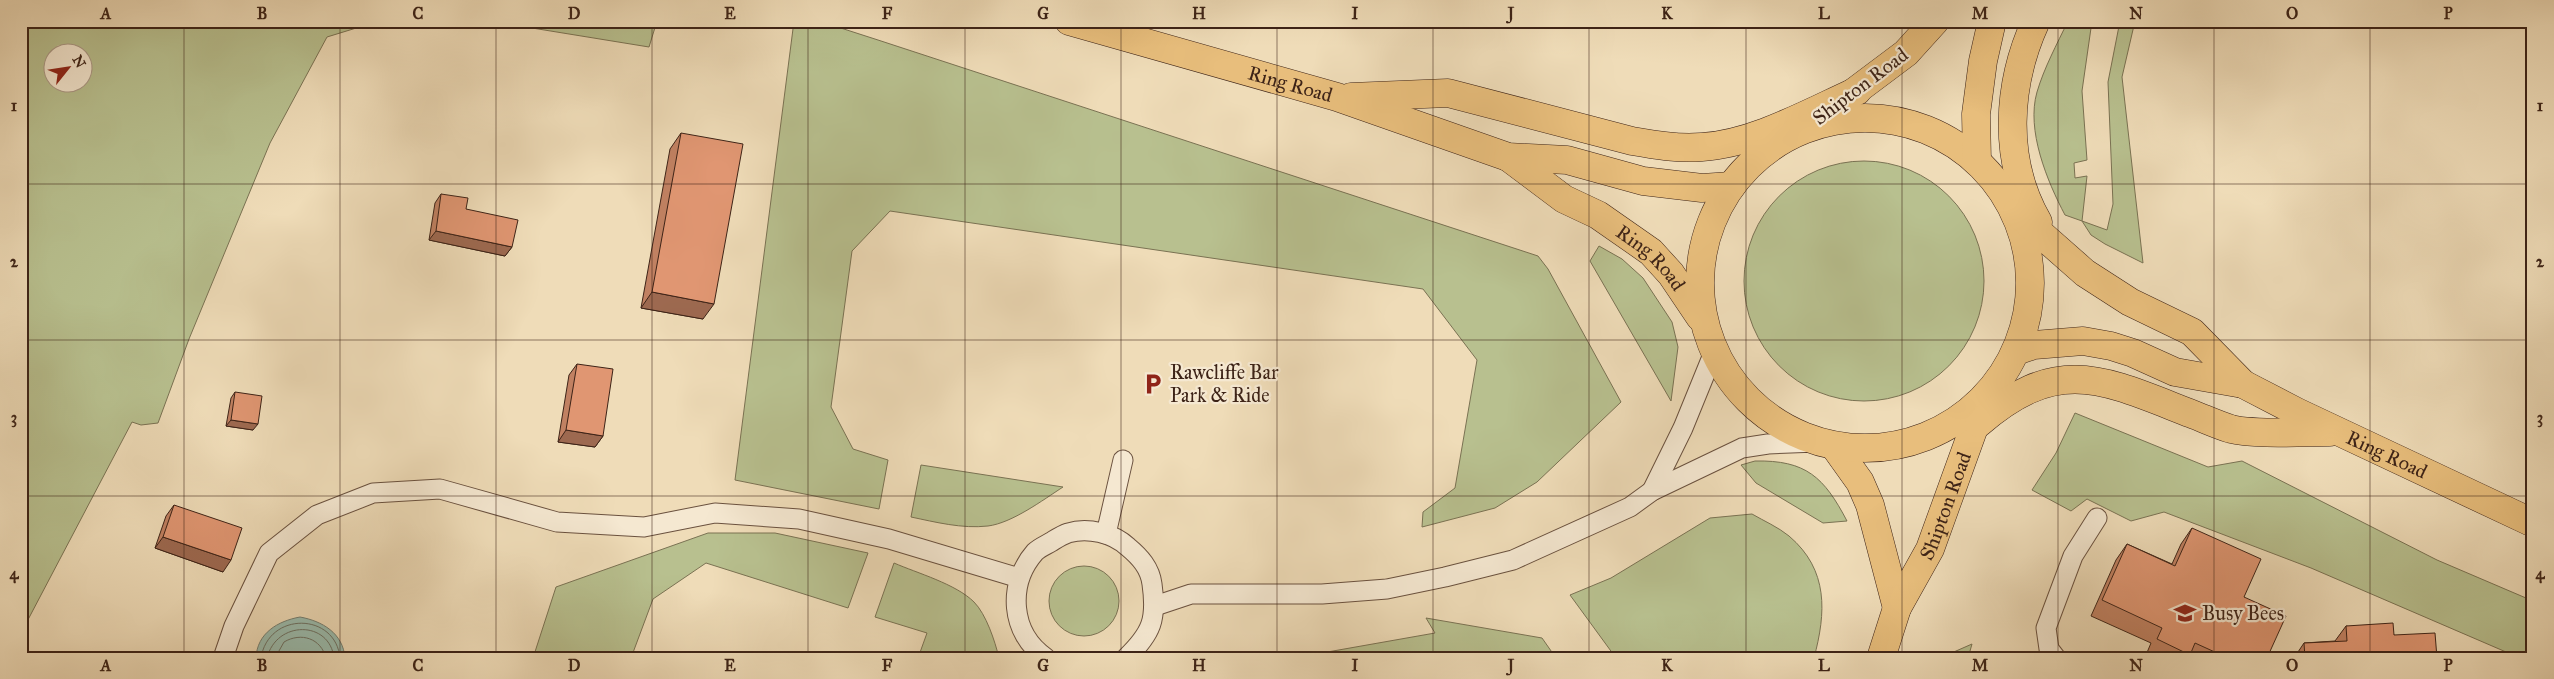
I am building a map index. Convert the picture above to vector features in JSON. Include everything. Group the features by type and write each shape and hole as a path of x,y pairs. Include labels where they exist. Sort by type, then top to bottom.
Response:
{"main road":[{"name":"Ring Road","path":"1069,21 1337,98 1508,157 1567,160 1643,181 1702,188 1731,186"},
{"name":"Shipton Road","path":"1804,128 1906,53 1935,21"},
{"path":"1977,162 1976,114 1982,61 1992,21"},
{"path":"2036,21 2028,38 2014,93 2012,136 2016,170 2029,207 2052,246"},
{"path":"1337,98 1448,92 1632,141 1662,146 1702,147 1750,137 1857,90"},
{"path":"1877,118 1914,125 1947,140 1977,162 1997,183 2013,208 2026,243 2030,279 2028,316 2016,351 2003,375 1986,398 1961,419 1932,436 1901,445 1868,450 1826,445 1786,429 1758,410 1734,386 1714,352 1705,325 1699,291 1702,254 1712,218 1731,186 1751,162 1770,147 1804,128 1840,119 1877,118"},
{"name":"Ring Road","path":"1508,157 1564,199 1598,215 1651,252 1671,274 1705,325"},
{"name":"Ring Road","path":"2013,208 2052,246 2085,273 2119,295 2192,332 2243,384"},
{"name":"Ring Road","path":"2016,351 2034,345 2083,342 2111,346 2133,353 2175,372 2243,384 2339,432 2533,523"},
{"path":"1973,428 2001,405 2033,387 2058,380 2083,380 2114,383 2232,430 2339,432"},
{"name":"Shipton Road","path":"1882,658 1897,608 1930,549 1973,428 1986,398"},
{"path":"1826,445 1860,482 1870,505 1897,608"}],"lane":[{"path":"1652,491 1684,428 1714,352"},
{"path":"1155,606 1191,594 1322,594 1387,589 1445,577 1513,560 1630,508 1652,491 1742,448 1768,444 1826,445"},
{"path":"1106,534 1122,460"},
{"path":"223,658 234,626 269,553 316,515 372,493 440,489 566,523 644,527 715,513 799,519 889,539 1019,578"},
{"path":"2056,658 2050,649 2046,628 2073,556 2097,518"},
{"path":"1046,658 1037,652 1025,636 1016,614 1019,578 1036,551 1068,533 1092,531 1106,534 1122,541 1141,558 1151,577 1155,606 1154,616 1142,642 1126,658"}],"green space":[{"path":"21,21 379,21 327,37 270,143 189,339 158,423 141,425 132,422 21,633"},
{"path":"489,21 657,21 649,47"},
{"path":"794,21 819,21 1538,256 1548,269 1621,402 1537,482 1495,508 1422,527 1423,512 1455,488 1477,360 1423,289 890,211 852,251 831,407 853,449 888,460 879,509 735,480"},
{"path":"2068,21 2092,21 2082,91 2087,160 2074,163 2075,178 2087,176 2082,221 2065,215 2058,202 2040,155 2034,122 2034,107 2040,83"},
{"path":"2120,21 2135,21 2122,77 2143,263 2091,235 2082,221 2107,230 2113,204 2108,82"},
{"path":"1864,161 1887,163 1910,170 1931,181 1949,196 1964,214 1975,235 1982,258 1984,281 1982,304 1975,327 1964,348 1949,366 1931,381 1910,392 1887,399 1864,401 1841,399 1818,392 1797,381 1779,366 1764,348 1753,327 1746,304 1744,281 1746,258 1753,235 1764,214 1779,196 1797,181 1818,170 1841,163"},
{"path":"1599,246 1622,259 1643,278 1672,322 1678,347 1671,401 1590,261"},
{"path":"2075,413 2208,467 2242,461 2437,560 2533,601 2533,658 2520,658 2311,568 2164,512 2131,521 2087,499 2071,511 2032,490 2056,453"},
{"path":"1755,461 1773,461 1788,464 1812,474 1830,493 1847,521 1823,523 1756,483 1741,465"},
{"path":"921,465 1063,487 1027,510 1007,520 988,526 968,527 911,517"},
{"path":"1752,514 1789,536 1802,549 1818,578 1822,609 1821,625 1814,658 1616,658 1570,595 1611,578 1710,518"},
{"path":"708,533 775,533 868,553 848,608 706,563 653,599 631,658 533,658 556,587"},
{"path":"894,563 947,584 974,602 986,621 999,658 918,658 927,633 875,617"},
{"path":"1084,566 1097,569 1109,576 1116,588 1119,601 1116,614 1109,626 1097,633 1084,636 1071,633 1059,626 1052,614 1049,601 1052,588 1059,576 1071,569"},
{"path":"1426,618 1542,638 1556,658 1299,657 1435,633"},
{"path":"1972,644 1968,658 1940,658"}],"water":[{"path":"300,617 323,625 336,635 345,658 256,658 260,642 270,630 277,625"}],"building":[{"path":"681,133 743,144 714,304 652,292"},
{"path":"441,194 468,198 466,209 518,220 512,247 436,231"},
{"path":"577,364 613,369 603,436 566,430"},
{"path":"235,392 262,396 258,424 231,420"},
{"path":"174,505 242,528 231,560 163,537"},
{"path":"2192,528 2261,559 2244,597 2286,616 2267,658 2228,658 2195,643 2190,655 2157,639 2162,628 2102,600 2127,544 2175,566"},
{"path":"2393,623 2394,635 2435,633 2437,658 2305,658 2304,643 2347,641 2346,626"}],"place":[{"name":"Rawcliffe Bar Park & Ride","path":"1153,384"},
{"name":"Busy Bees","path":"2185,613"}]}
